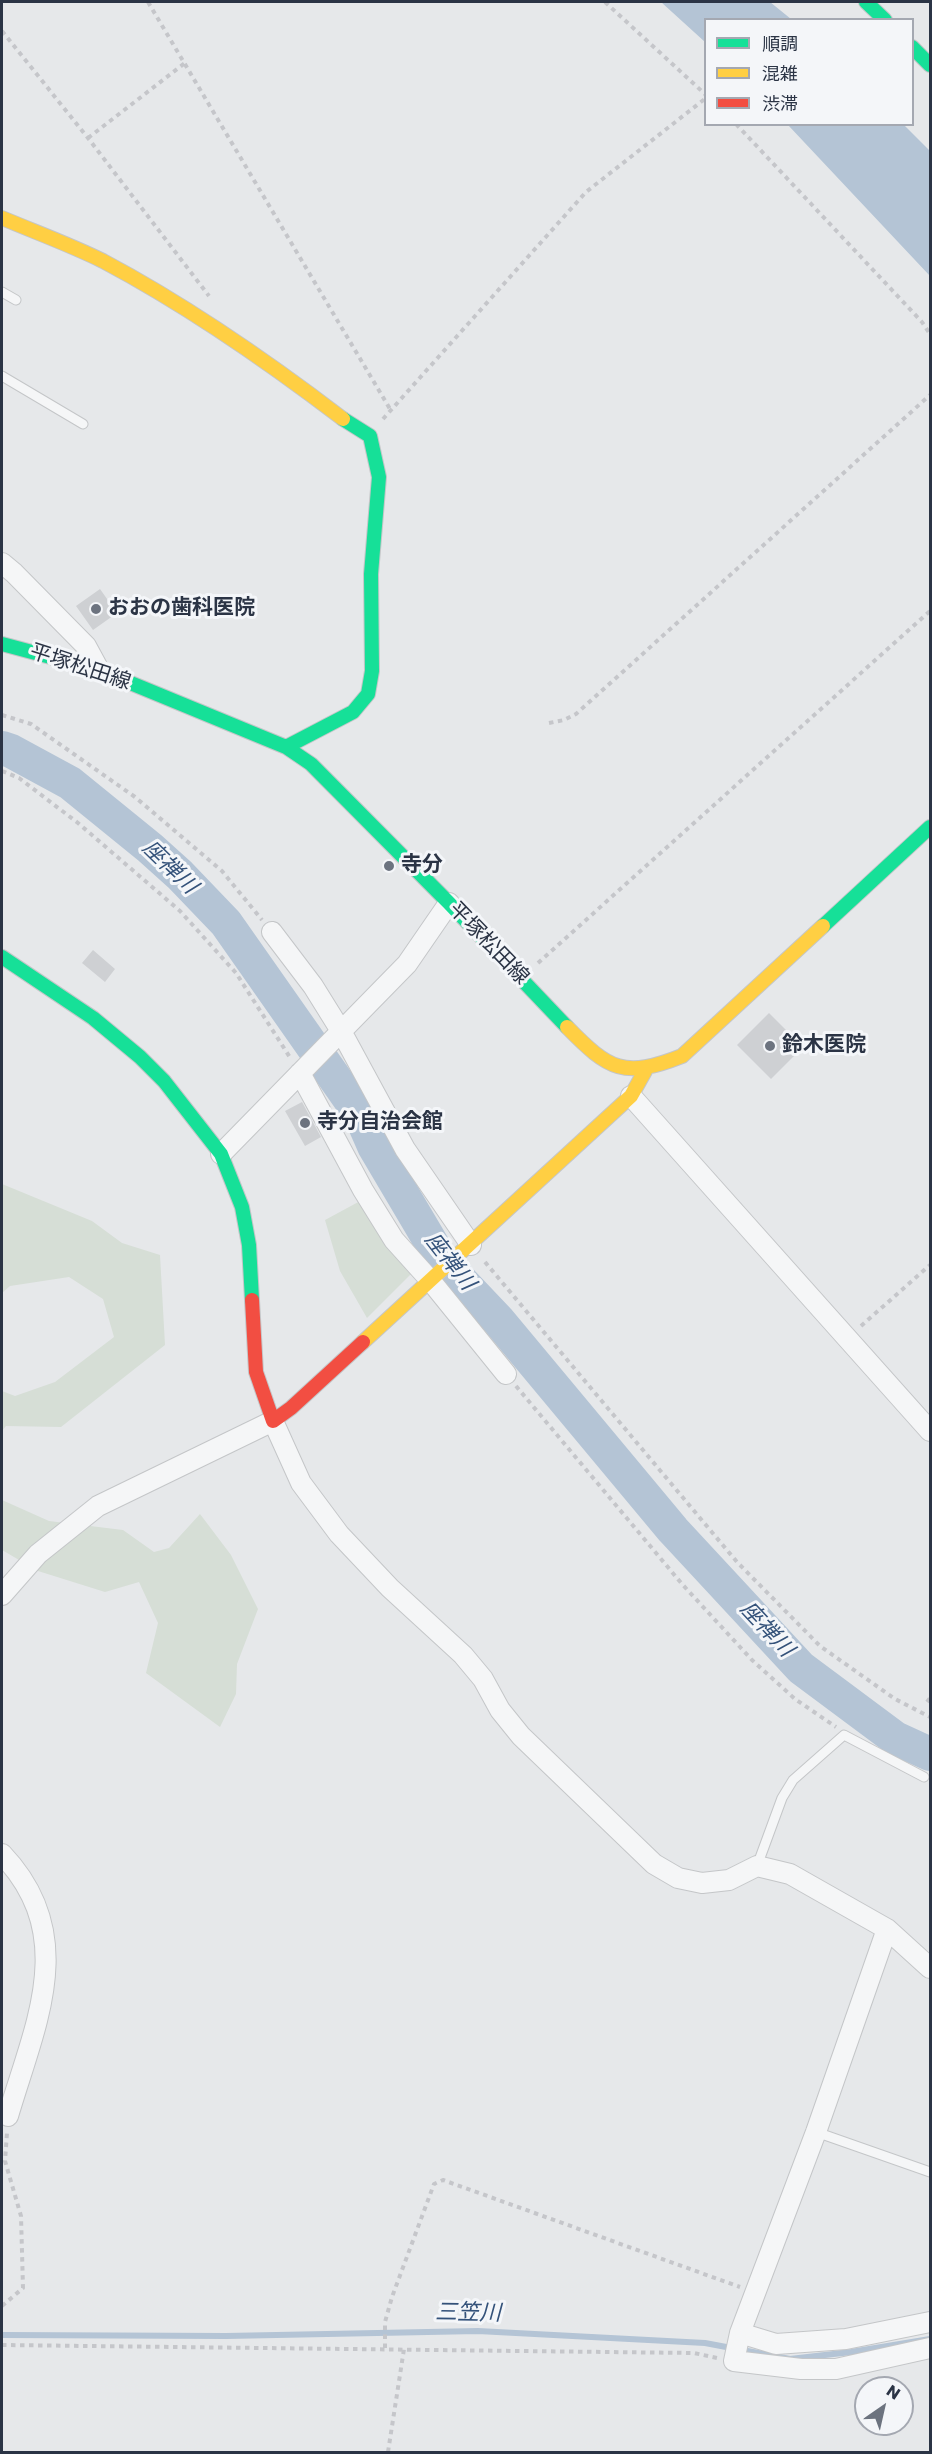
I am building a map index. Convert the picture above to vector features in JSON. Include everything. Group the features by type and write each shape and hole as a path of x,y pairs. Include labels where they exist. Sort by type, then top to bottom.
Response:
{"street":[{"path":"866,2 883,18"},
{"path":"914,49 930,65"},
{"path":"2,218 102,261 210,323 370,436 379,477 371,574 372,671 368,694 353,712 286,747"},
{"path":"2,563 86,646 99,670"},
{"name":"平塚松田線","path":"2,644 99,670 286,747 311,764 449,903 594,1055 619,1068 645,1071"},
{"path":"2,1595 38,1554 98,1506 273,1421 291,1408 631,1096 645,1071 682,1056 930,827"},
{"path":"221,1154 406,964 449,903"},
{"path":"272,932 313,987 405,1149 471,1245"},
{"path":"2,957 93,1018 140,1057 164,1081 221,1154 242,1207 249,1245 256,1372 273,1421 301,1484 339,1534 390,1588 463,1655 483,1679 500,1710 521,1736 654,1864 678,1878 702,1883 729,1880 757,1866 790,1874 887,1929 930,1968"},
{"path":"300,1073 357,1180 393,1240 430,1280 506,1374"},
{"path":"631,1096 930,1431"},
{"path":"2,1854 12,1865 33,1898 47,1946 45,1992 8,2116"},
{"path":"887,1929 816,2132 740,2333 734,2361 801,2369 836,2369 930,2348"},
{"path":"740,2333 776,2344 846,2339 930,2322"}],"lane":[{"path":"2,292 16,300"},
{"path":"2,376 83,424"},
{"path":"757,1866 782,1798 794,1780 844,1735 924,1777"},
{"path":"816,2132 930,2172"}],"path":[{"path":"148,2 390,410 586,192 704,97"},
{"path":"605,2 704,95"},
{"path":"2,31 216,304"},
{"path":"88,138 185,63"},
{"path":"738,126 922,322 930,334"},
{"path":"549,723 564,720 576,714 930,395"},
{"path":"521,978 930,611"},
{"path":"2,715 31,724 135,797 222,871 272,932"},
{"path":"2,771 19,777 78,823 180,911 236,973 300,1073"},
{"path":"471,1245 737,1562 820,1646 896,1699 930,1717"},
{"path":"847,1338 930,1265"},
{"path":"506,1374 682,1584 752,1660 795,1699 827,1720 844,1735"},
{"path":"2,2306 23,2288 21,2216 5,2161 8,2116"},
{"path":"385,2348 385,2322 434,2184 443,2180 756,2292"},
{"path":"2,2345 694,2353 734,2361"},
{"path":"388,2452 404,2349"}],"shaded area":[{"path":"2,1184 92,1221 122,1243 160,1255 165,1345 61,1427 6,1426 2,1431 2,1391 15,1396 55,1382 114,1337 103,1299 69,1277 10,1286 2,1293"},
{"path":"362,1200 413,1272 367,1318 340,1271 325,1220"},
{"path":"2,1500 49,1521 123,1530 154,1552 169,1548 200,1514 231,1555 258,1609 237,1664 236,1694 220,1727 146,1673 158,1623 139,1582 105,1592 38,1571 2,1550"}],"water":[{"path":"661,2 770,2 790,18 704,18 704,41"},
{"path":"789,126 905,126 930,151 930,276"}],"building":[{"name":"おおの歯科医院","path":"100,589 117,613 93,630 76,606"},
{"path":"93,950 115,969 105,982 82,963"},
{"name":"鈴木医院","path":"769,1013 803,1047 771,1079 737,1045"},
{"name":"寺分自治会館","path":"302,1102 321,1137 305,1146 285,1111"}],"waterway":[{"name":"座禅川","path":"2,748 70,783 150,848 180,875 226,923 360,1114 374,1146 442,1261 498,1320 673,1530 801,1668 895,1738 930,1754"},
{"name":"三笠川","path":"2,2335 226,2336 478,2331 705,2343 790,2359 930,2339"}],"traffic: fast":[{"path":"866,2 883,18"},
{"path":"914,49 930,65"},
{"path":"286,747 353,712 368,694 372,671 371,574 379,477 370,436 343,419"},
{"path":"2,644 99,670 286,747 311,764 449,903 567,1027"},
{"path":"823,926 930,827"},
{"path":"2,957 93,1018 140,1057 164,1081 221,1154 242,1207 249,1245 252,1300"}],"traffic: slow":[{"path":"2,218 91,255 135,278 256,355 343,419"},
{"path":"567,1027 595,1053 618,1066 645,1067 682,1056 823,926"},
{"path":"363,1342 631,1096 645,1071"}],"traffic: jam":[{"path":"252,1300 256,1372 273,1421 291,1408 363,1342"}],"place":[{"name":"おおの歯科医院","path":"96,609"},
{"name":"寺分","path":"389,866"},
{"name":"鈴木医院","path":"770,1046"},
{"name":"寺分自治会館","path":"305,1123"}]}
